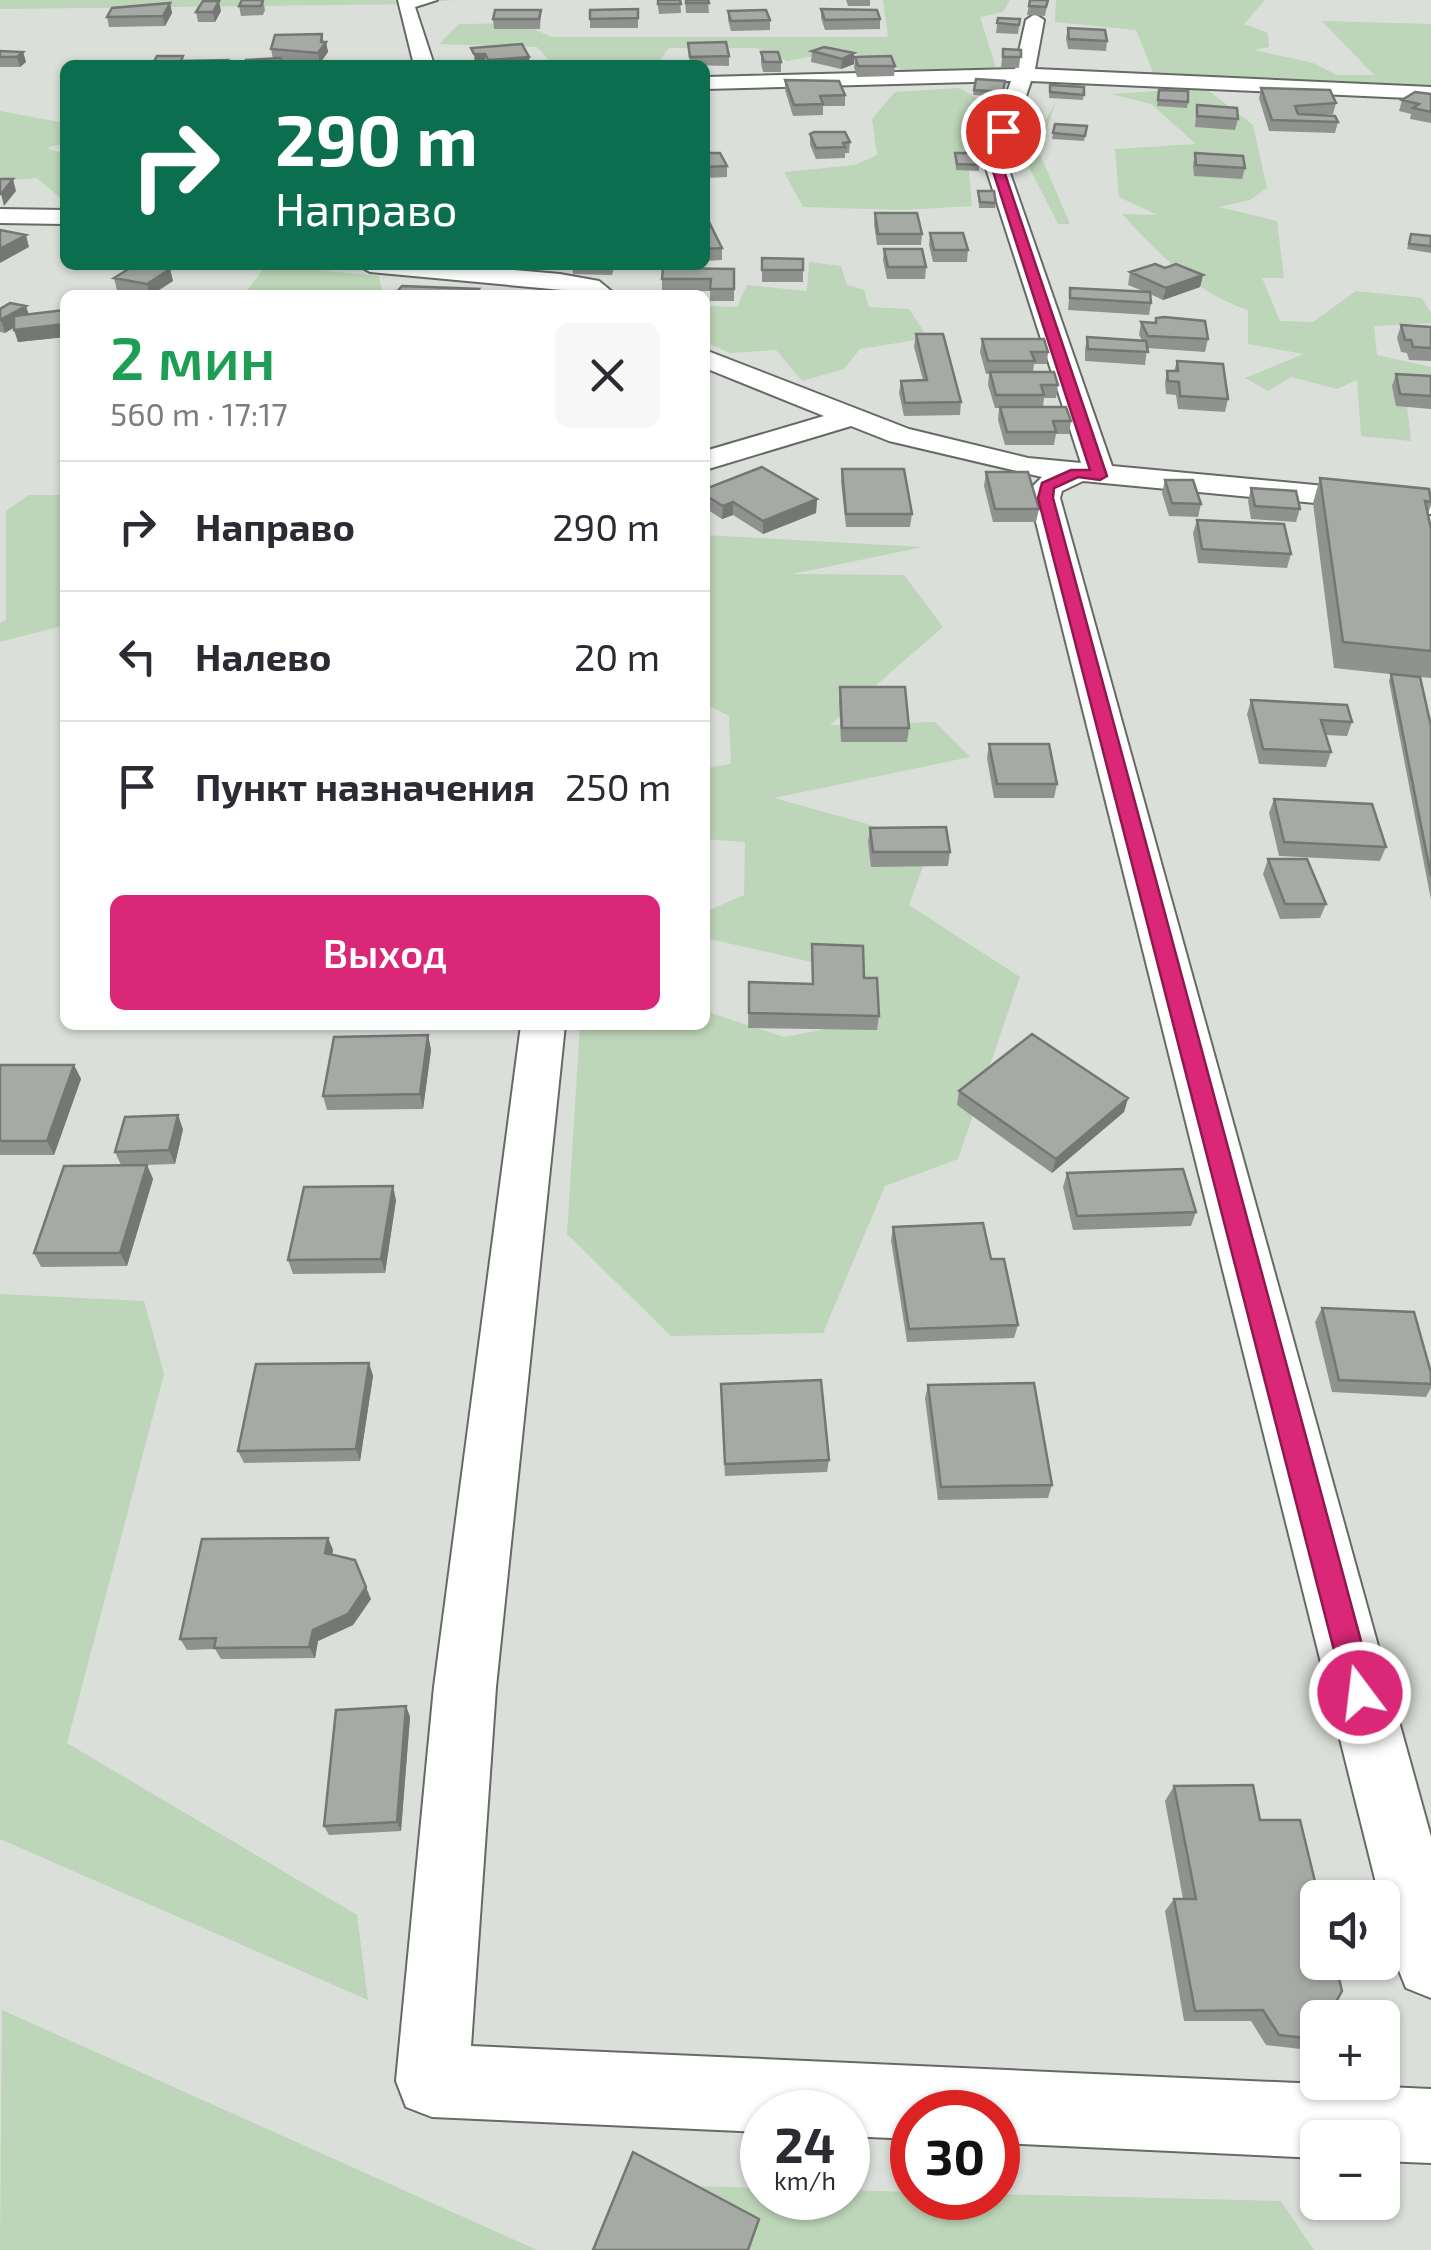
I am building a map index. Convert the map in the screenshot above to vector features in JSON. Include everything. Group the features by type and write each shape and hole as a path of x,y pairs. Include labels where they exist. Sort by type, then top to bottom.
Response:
{"street":[{"path":"423,60 406,3 428,0"},
{"path":"1034,20 1028,58 994,159 1088,474"},
{"path":"710,83 1020,75 1431,93"},
{"path":"0,216 60,217"},
{"path":"426,270 560,282 596,290"},
{"path":"710,360 899,436 1028,467 1431,505"},
{"path":"710,460 850,417"},
{"path":"1088,474 1048,486 1046,498 1431,1963"},
{"path":"542,1030 465,1687 432,2081 1431,2126"}],"green space":[{"path":"0,0 454,0 413,4 0,9"},
{"path":"883,0 1010,0 1003,12 980,17 997,71 908,72 845,50 787,61 757,48 669,48 660,60 549,60 537,47 439,44 459,24 520,23 552,37 888,37"},
{"path":"1056,0 1265,0 1244,24 1268,33 1269,47 1254,50 1313,63 1337,75 1374,75 1322,21 1431,24 1431,88 1155,77 1136,30 1055,22"},
{"path":"959,88 991,106 967,149 972,206 902,210 803,207 784,172 855,165 877,155 872,119 895,92"},
{"path":"1205,88 1253,125 1267,188 1250,200 1219,207 1277,221 1284,278 1262,278 1280,321 1313,322 1356,291 1422,298 1431,313 1431,323 1374,326 1377,355 1431,367 1431,404 1407,406 1411,441 1361,436 1357,380 1337,389 1291,377 1268,391 1245,378 1304,354 1248,344 1248,310 1195,283 1122,214 1157,215 1119,197 1115,149 1196,144 1151,104 1111,94"},
{"path":"1056,101 1039,152 1070,224 1058,224 1025,159"},
{"path":"0,111 60,122 60,144 46,148 60,152 60,198 37,178 0,181"},
{"path":"809,262 841,266 847,285 864,290 869,307 909,309 928,338 860,349 844,369 802,381 776,350 730,353 710,344 710,306 737,307 747,285 807,291"},
{"path":"262,270 317,270 379,276 382,290 248,290"},
{"path":"29,495 60,495 60,626 0,642 0,623 6,620 6,511"},
{"path":"710,535 923,547 792,574 904,575 943,627 830,725 935,722 970,757 774,798 932,842 909,905 1020,977 958,1159 885,1186 823,1333 671,1336 567,1234 580,1030 710,1030 710,1013 784,1037 869,1021 829,966 710,939 710,910 744,895 745,842 710,839 710,767 731,764 729,716 710,706"},
{"path":"0,1294 144,1301 164,1374 67,1743 357,1915 368,2000 0,1839"},
{"path":"2,2010 537,2250 0,2250"},
{"path":"695,2186 740,2187 740,2220 870,2220 870,2191 890,2191 890,2220 1020,2220 1020,2195 1281,2201 1314,2250 591,2250"}],"building":[{"path":"242,0 263,0 261,6 239,6"},
{"path":"658,0 680,0 681,4 658,4"},
{"path":"708,0 709,3 686,3"},
{"path":"1030,0 1048,0 1046,7 1029,6"},
{"path":"203,1 219,1 213,12 196,12"},
{"path":"170,3 163,16 107,17 112,8"},
{"path":"638,9 638,18 590,19 590,10"},
{"path":"821,9 877,10 880,19 825,20"},
{"path":"495,10 541,10 539,19 493,19"},
{"path":"766,10 770,20 731,21 728,11"},
{"path":"998,18 1020,19 1019,25 997,23"},
{"path":"1068,28 1105,30 1107,41 1069,39"},
{"path":"322,34 321,42 326,42 318,53 271,49 275,35"},
{"path":"726,42 729,56 690,57 688,43"},
{"path":"522,44 529,57 488,60 485,54 474,54 471,48"},
{"path":"824,47 854,53 842,59 812,51"},
{"path":"1003,49 1021,50 1021,57 1003,57"},
{"path":"0,51 23,52 17,57 0,57"},
{"path":"761,52 778,52 781,62 764,62"},
{"path":"157,56 183,56 181,60 155,60"},
{"path":"891,56 895,66 858,66 855,57"},
{"path":"976,79 1005,81 1003,92 974,90"},
{"path":"785,80 839,81 845,95 820,96 823,104 794,105"},
{"path":"1050,85 1084,87 1084,95 1050,92"},
{"path":"1261,88 1330,90 1336,103 1295,106 1298,114 1335,116 1338,122 1272,120"},
{"path":"1159,90 1188,91 1188,102 1158,100"},
{"path":"1415,92 1431,94 1431,112 1413,108 1419,104 1402,100"},
{"path":"1197,105 1237,108 1238,119 1197,116"},
{"path":"1055,124 1087,126 1085,136 1053,133"},
{"path":"845,132 850,142 843,143 845,147 816,148 810,134"},
{"path":"710,153 720,153 727,166 710,167"},
{"path":"955,153 985,153 987,162 957,164"},
{"path":"1195,153 1243,156 1245,168 1196,165"},
{"path":"0,179 13,179 1,194 0,194"},
{"path":"978,191 994,191 996,203 980,202"},
{"path":"875,213 917,213 922,234 878,234"},
{"path":"710,224 722,248 710,249"},
{"path":"0,230 26,235 0,249"},
{"path":"930,233 963,233 968,250 934,250"},
{"path":"1411,234 1431,236 1431,246 1409,244"},
{"path":"884,249 922,249 926,267 888,267"},
{"path":"762,258 803,259 803,270 762,270"},
{"path":"1155,264 1165,268 1176,264 1203,275 1166,288 1130,272"},
{"path":"734,269 734,289 710,289 711,279 662,279 663,270"},
{"path":"127,270 168,270 147,284 114,278"},
{"path":"402,286 479,289 478,290 398,290"},
{"path":"1070,288 1150,292 1151,303 1070,298"},
{"path":"10,303 26,306 0,320 0,309"},
{"path":"60,311 60,325 14,330 14,316"},
{"path":"1156,318 1205,321 1208,339 1148,336 1141,322 1156,323"},
{"path":"1401,325 1431,327 1431,348 1413,347 1411,340 1405,340"},
{"path":"916,334 943,334 961,402 905,403 901,381 927,380"},
{"path":"1087,337 1146,341 1148,352 1088,349"},
{"path":"982,339 1044,339 1048,352 1031,352 1035,361 988,361"},
{"path":"1177,361 1223,364 1228,399 1180,396 1179,382 1168,381 1167,371 1178,371"},
{"path":"990,372 1054,372 1058,385 1041,385 1044,395 996,395"},
{"path":"1396,374 1431,376 1431,396 1400,394"},
{"path":"1000,407 1066,407 1071,421 1053,421 1056,432 1007,432"},
{"path":"762,467 817,499 763,521 733,502 723,506 710,498 710,487"},
{"path":"842,469 904,469 912,514 846,514"},
{"path":"986,472 1028,472 1039,509 995,509"},
{"path":"1320,478 1429,489 1431,502 1425,501 1431,529 1431,651 1343,642"},
{"path":"1165,480 1193,480 1201,504 1172,503"},
{"path":"1251,488 1296,491 1300,509 1255,506"},
{"path":"1197,520 1284,524 1291,554 1202,549"},
{"path":"1391,674 1420,677 1431,726 1431,876"},
{"path":"840,687 905,687 909,728 842,728"},
{"path":"1251,700 1347,705 1352,722 1321,720 1331,752 1263,749"},
{"path":"989,744 1049,744 1057,784 997,784"},
{"path":"1274,799 1372,804 1386,847 1284,842"},
{"path":"946,827 950,852 873,852 870,828"},
{"path":"1268,859 1307,859 1326,904 1285,904"},
{"path":"812,944 863,946 864,978 877,978 879,1016 749,1013 749,982 813,984"},
{"path":"1032,1034 1128,1098 1056,1159 959,1091"},
{"path":"428,1035 420,1094 323,1096 334,1037"},
{"path":"0,1065 74,1065 47,1141 0,1141"},
{"path":"178,1115 169,1150 115,1152 125,1117"},
{"path":"147,1165 120,1253 34,1253 64,1166"},
{"path":"1183,1169 1196,1212 1077,1216 1067,1173"},
{"path":"393,1186 381,1259 288,1260 304,1187"},
{"path":"983,1223 991,1259 1004,1259 1018,1325 909,1329 893,1227"},
{"path":"1322,1308 1414,1312 1431,1384 1339,1380"},
{"path":"369,1363 356,1449 238,1451 256,1364"},
{"path":"821,1380 829,1460 725,1464 721,1384"},
{"path":"1034,1383 1052,1485 941,1487 928,1385"},
{"path":"328,1538 325,1553 355,1560 366,1587 348,1614 313,1630 309,1647 214,1648 216,1638 180,1639 202,1539"},
{"path":"406,1706 397,1822 324,1826 336,1710"},
{"path":"1253,1785 1260,1820 1300,1820 1315,1880 1300,1880 1300,1980 1339,1980 1342,1991 1337,2000 1300,2000 1300,2037 1279,2035 1263,2010 1195,2011 1174,1899 1196,1899 1174,1786"},
{"path":"633,2152 740,2209 740,2220 759,2220 748,2250 593,2250"}],"route":[{"path":"1003,131 994,159 1100,476 1076,473 1048,486 1046,498 1360,1693"}]}
